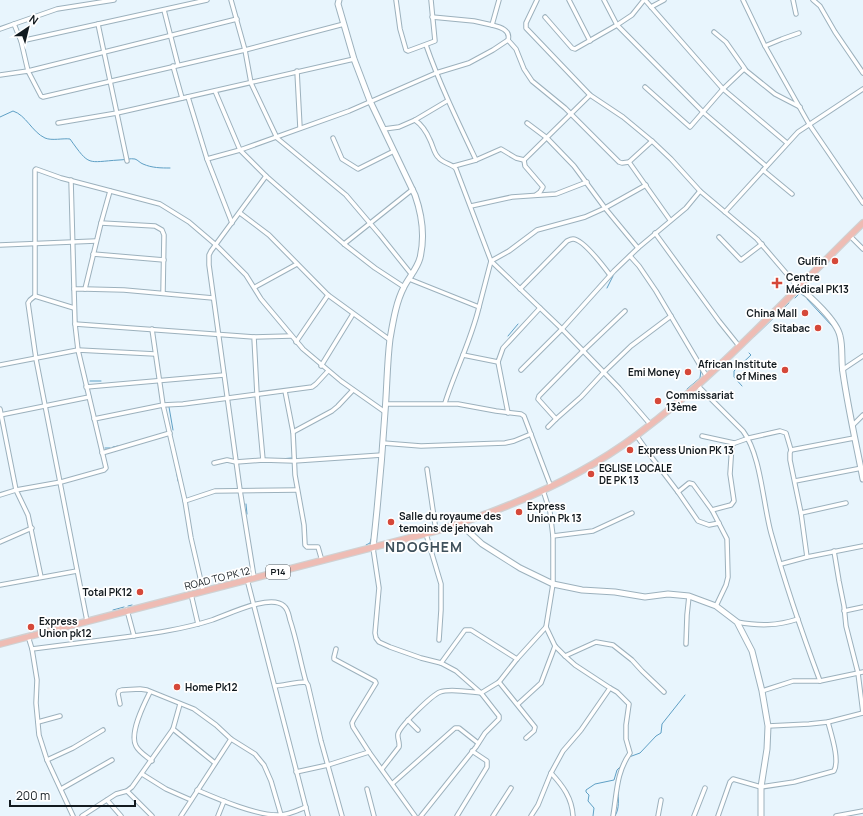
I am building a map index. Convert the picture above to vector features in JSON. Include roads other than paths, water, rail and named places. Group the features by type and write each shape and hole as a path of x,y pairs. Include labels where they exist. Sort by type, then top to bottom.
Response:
{"main road":[{"name":"P14","path":"551,487 577,473 636,435 698,386 863,223"},
{"name":"ROAD TO PK 12","path":"0,644 203,590 426,534 464,522 551,487"}],"street":[{"path":"0,29 57,9 114,0"},
{"path":"21,41 207,0"},
{"path":"232,0 245,50 251,83 277,138 346,195 370,223 411,277 479,307"},
{"path":"339,0 338,4 354,59 370,102 413,189 421,216 422,248 420,259 404,287 396,312 390,340 386,412 373,548 378,588 376,638 379,642 390,647 421,658 442,663 460,675 481,693 499,716 499,719 485,733 421,816"},
{"path":"396,0 400,28 406,50 408,51 434,42 436,39 431,0"},
{"path":"492,25 499,0"},
{"path":"537,0 526,23 526,28 590,95 622,117 652,141 671,159 700,191 762,244 779,266 836,326 840,336 842,370 863,479"},
{"path":"569,0 590,41"},
{"path":"604,0 617,25 704,113 766,166"},
{"path":"545,17 573,49 617,25 632,14 645,0 723,89 787,143"},
{"path":"651,7 664,0"},
{"path":"744,0 765,46 809,124 863,204"},
{"path":"793,0 796,14"},
{"path":"813,0 820,6 835,32 863,73"},
{"path":"164,10 182,98"},
{"path":"432,17 474,20 500,27 507,32 509,36 508,40 516,49 524,69 532,81 571,114 622,164 629,162 652,141"},
{"path":"0,75 28,71 237,19"},
{"path":"14,24 21,41 28,71 40,96 43,97 245,50 344,24"},
{"path":"98,24 127,161"},
{"path":"714,32 726,42 745,69 775,94 800,107"},
{"path":"765,46 782,38 799,34"},
{"path":"207,159 277,138 300,128 349,111 436,73 469,63 508,40"},
{"path":"426,45 447,101 476,160"},
{"path":"58,123 117,113 354,59"},
{"path":"645,87 692,127 723,89 742,69 745,69"},
{"path":"297,71 300,128"},
{"path":"725,212 798,132 863,89"},
{"path":"215,91 240,150 266,176 344,244 375,268 404,287"},
{"path":"524,160 590,95"},
{"path":"188,96 207,159 232,224"},
{"path":"384,128 399,127 415,120 447,101"},
{"path":"415,120 430,139 437,156 442,162 454,166 476,160 501,149 516,158 524,160"},
{"path":"527,122 548,138 574,166 605,208 638,248"},
{"path":"333,138 342,159 358,169 394,151"},
{"path":"524,160 525,166 543,187 536,195"},
{"path":"629,162 670,220"},
{"path":"454,166 471,206 491,261 562,329 604,372 650,424"},
{"path":"35,296 34,170 36,169 160,204 189,222 216,245 246,275 261,298 296,342 321,366 386,412"},
{"path":"763,170 792,194"},
{"path":"254,577 217,334 209,271 209,259 211,251 266,176"},
{"path":"0,495 16,490 61,482 104,470 106,468 78,350 74,308 71,180"},
{"path":"471,206 512,197 556,194 586,182"},
{"path":"445,403 452,380 475,322 491,261 509,251 537,230 585,217 605,208 646,185"},
{"path":"344,244 413,189"},
{"path":"85,289 96,241 110,191"},
{"path":"521,370 562,329 610,275 654,233 686,208 700,191"},
{"path":"240,213 270,235 328,295 390,340"},
{"path":"101,223 155,226 162,230 164,235 163,293"},
{"path":"654,233 739,346"},
{"path":"850,236 863,249"},
{"path":"719,237 741,260 762,244"},
{"path":"520,289 568,241 572,239 576,239 588,248 610,275"},
{"path":"0,245 34,242 96,241"},
{"path":"93,254 164,260"},
{"path":"630,256 639,266 708,377"},
{"path":"255,287 297,264"},
{"path":"74,289 124,290 213,298"},
{"path":"296,342 328,295"},
{"path":"35,296 74,308"},
{"path":"35,296 28,303 36,359 87,621"},
{"path":"508,413 498,362 503,348 540,308"},
{"path":"556,419 538,397 583,351 626,311"},
{"path":"321,366 353,314"},
{"path":"548,427 581,397 604,372 632,346 671,316"},
{"path":"75,324 254,337 292,336"},
{"path":"152,329 163,405 185,501 191,538 203,590"},
{"path":"254,337 263,460"},
{"path":"0,365 78,350 155,354"},
{"path":"463,355 498,362"},
{"path":"842,370 863,356"},
{"path":"94,419 163,405 227,399 312,387 328,371"},
{"path":"86,387 224,375"},
{"path":"698,386 749,438 758,471 771,533 798,619 820,681"},
{"path":"286,390 293,432 297,490 304,525 305,545 307,547 318,547 322,561"},
{"path":"293,432 335,409 353,390"},
{"path":"0,415 88,397"},
{"path":"386,404 458,404 508,413 518,413 524,416 551,487"},
{"path":"0,409 16,490 27,511 32,528 41,577"},
{"path":"852,426 863,415"},
{"path":"702,436 734,443 780,431 786,433 791,450 790,460 801,513 807,557"},
{"path":"102,453 170,433"},
{"path":"383,443 421,446 506,443 531,434"},
{"path":"636,435 698,521 709,525 719,523"},
{"path":"791,450 854,438"},
{"path":"712,510 731,505 734,501 730,474 732,446 734,443"},
{"path":"214,462 227,460 236,462 263,460 294,461 382,455"},
{"path":"795,481 862,468"},
{"path":"427,469 436,531"},
{"path":"678,492 689,483 693,484 712,510 727,539 728,577 726,585 716,606"},
{"path":"185,501 215,491 297,490"},
{"path":"382,770 399,747 398,734 408,720 434,696 440,692 448,691 481,693 499,682 517,658 546,626 553,584 553,536 550,512 543,490"},
{"path":"801,513 846,503"},
{"path":"553,536 593,531 632,513"},
{"path":"464,522 469,532 482,544 520,568 553,584 582,590 615,592 645,597 668,594 689,596 716,606 737,622 752,651 762,691 768,726 767,749 761,787 760,816"},
{"path":"0,542 32,528"},
{"path":"426,534 441,584 439,640"},
{"path":"781,564 834,551 863,546"},
{"path":"768,726 828,722 863,713 858,673 846,626 834,551"},
{"path":"0,586 77,571"},
{"path":"247,579 308,816"},
{"path":"191,594 198,624"},
{"path":"686,644 686,615 689,596"},
{"path":"32,649 170,631 198,624 253,605 269,602 285,606 297,639 301,663 312,698 314,715 342,816"},
{"path":"844,611 863,607"},
{"path":"128,610 134,636"},
{"path":"737,622 772,625 798,619"},
{"path":"546,626 555,646 565,656 575,665 610,688 628,702 630,706 626,717 626,739 630,753 621,767 616,789 613,816"},
{"path":"442,663 465,630 468,629 517,658"},
{"path":"28,636 32,649 37,680 39,735 47,760 73,816"},
{"path":"565,656 596,642 613,645 632,660 664,692"},
{"path":"518,704 541,683 555,646"},
{"path":"336,649 334,659 375,681 376,683 352,723 369,752 415,816"},
{"path":"762,691 793,681 820,681 863,672"},
{"path":"275,686 306,682"},
{"path":"499,682 535,726 534,731 526,738"},
{"path":"531,816 544,793 551,773 563,751 610,688"},
{"path":"120,704 118,694 119,691 140,689 180,704 187,705 201,713 231,738 255,754 264,765 271,781 280,815"},
{"path":"150,692 135,728 134,738 135,745 152,761"},
{"path":"82,816 116,794 128,791 152,761 173,729 180,704"},
{"path":"38,722 60,716"},
{"path":"408,720 418,730"},
{"path":"718,816 730,782 733,780 761,787 794,782 834,771 836,768 836,758 828,722"},
{"path":"392,783 455,728 459,728 478,743"},
{"path":"173,729 215,763"},
{"path":"47,760 73,748 103,730"},
{"path":"181,816 231,738"},
{"path":"457,816 487,766 487,761 472,751"},
{"path":"296,772 328,765 369,752"},
{"path":"61,789 112,760"},
{"path":"551,773 569,797 572,804 573,816"},
{"path":"142,774 166,789 191,800"},
{"path":"493,816 511,788"},
{"path":"694,816 705,788"},
{"path":"367,789 374,816"},
{"path":"197,790 224,801 269,815 280,815 306,807"},
{"path":"128,791 152,816"},
{"path":"107,800 120,816"},
{"path":"658,816 661,800"},
{"path":"218,816 224,801"},
{"path":"836,816 863,811"}],"waterway":[{"path":"0,117 13,111 18,113 36,132 45,138 70,139 82,154 90,161 101,162 136,159 142,164 160,168 170,168"},
{"path":"796,283 804,275"},
{"path":"607,288 613,276"},
{"path":"795,298 800,293 804,296"},
{"path":"807,299 832,326"},
{"path":"754,337 789,303"},
{"path":"508,336 518,324"},
{"path":"742,386 734,377 734,371 751,355 749,353"},
{"path":"687,389 700,378 701,370"},
{"path":"90,381 101,381"},
{"path":"169,407 173,430"},
{"path":"113,447 118,446"},
{"path":"105,448 110,448"},
{"path":"279,459 292,458"},
{"path":"176,468 178,481"},
{"path":"246,504 247,514"},
{"path":"366,545 370,543 371,539"},
{"path":"128,606 132,605"},
{"path":"113,610 124,607"},
{"path":"629,757 640,753 656,736 661,733 662,724 685,695"},
{"path":"593,816 594,808 588,801 589,795 586,790 595,784 614,780 617,770 622,765"},
{"path":"615,816 618,807 618,790"}],"place":[{"name":"Gulfin","path":"835,261"},
{"name":"Centre Médical PK13","path":"777,283"},
{"name":"China Mall","path":"805,313"},
{"name":"Sitabac","path":"818,328"},
{"name":"African Institute of Mines","path":"785,370"},
{"name":"Emi Money","path":"688,372"},
{"name":"Commissariat 13ème","path":"658,401"},
{"name":"Express Union PK 13","path":"630,450"},
{"name":"EGLISE LOCALE DE PK 13","path":"591,474"},
{"name":"Express Union Pk 13","path":"519,512"},
{"name":"Salle du royaume des temoins de jehovah","path":"391,522"},
{"name":"Total PK12","path":"140,592"},
{"name":"Express Union pk12","path":"31,627"},
{"name":"Home Pk12","path":"177,687"}],"district":[{"name":"NDOGHEM","path":"424,547"}]}
